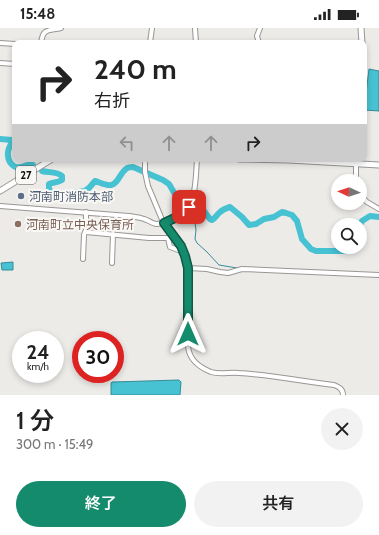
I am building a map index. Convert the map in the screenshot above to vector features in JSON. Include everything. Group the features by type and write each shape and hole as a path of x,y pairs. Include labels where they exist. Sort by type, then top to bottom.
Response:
{"main road":[{"path":"361,28 362,40"},
{"name":"27","path":"0,191 45,162"},
{"path":"356,162 379,165"}],"street":[{"path":"41,40 42,34 45,30 61,28"},
{"path":"151,28 151,40"},
{"path":"195,28 196,40"},
{"path":"258,40 257,36 260,28"},
{"path":"0,43 12,44"},
{"path":"0,63 12,64"},
{"path":"145,162 147,182 164,223 183,250 188,268 188,350 191,358 199,366 216,373 239,372 334,385 342,390 343,395"},
{"path":"0,206 137,217 156,224 164,223 178,216 189,207 196,180 197,162"},
{"path":"356,162 356,174"},
{"path":"367,202 379,209"},
{"path":"83,260 84,235 86,232 86,212"},
{"path":"86,232 168,238 170,247 183,250"},
{"path":"112,263 113,234"},
{"path":"188,268 207,269 228,273 242,269 379,275"}],"water":[{"path":"369,69 379,71 379,111 367,110 367,85"},
{"path":"13,262 13,270 2,270 1,263"},
{"path":"179,380 181,382 180,395 111,395 111,383 124,383 124,382"}],"waterway":[{"path":"0,139 12,140 8,150 8,155 9,161 15,167 33,165"},
{"path":"42,171 60,174 62,176 62,180 59,182 49,184 51,193 60,195 85,191 95,181 111,185 117,181 127,168 133,167 169,184 176,196 199,207 212,220 221,211 230,207 249,225 274,217 282,212 292,215 297,221 302,239 311,249 316,251 331,251"},
{"path":"176,196 185,208"},
{"path":"187,210 195,223 195,239 197,243 219,265 237,268"},
{"path":"367,218 370,216 379,217"}],"place":[{"name":"河南町消防本部","path":"21,196"},
{"name":"河南町立中央保育所","path":"18,224"}],"route":[{"path":"188,334 188,268 181,246 164,223 174,219 189,207"}]}
